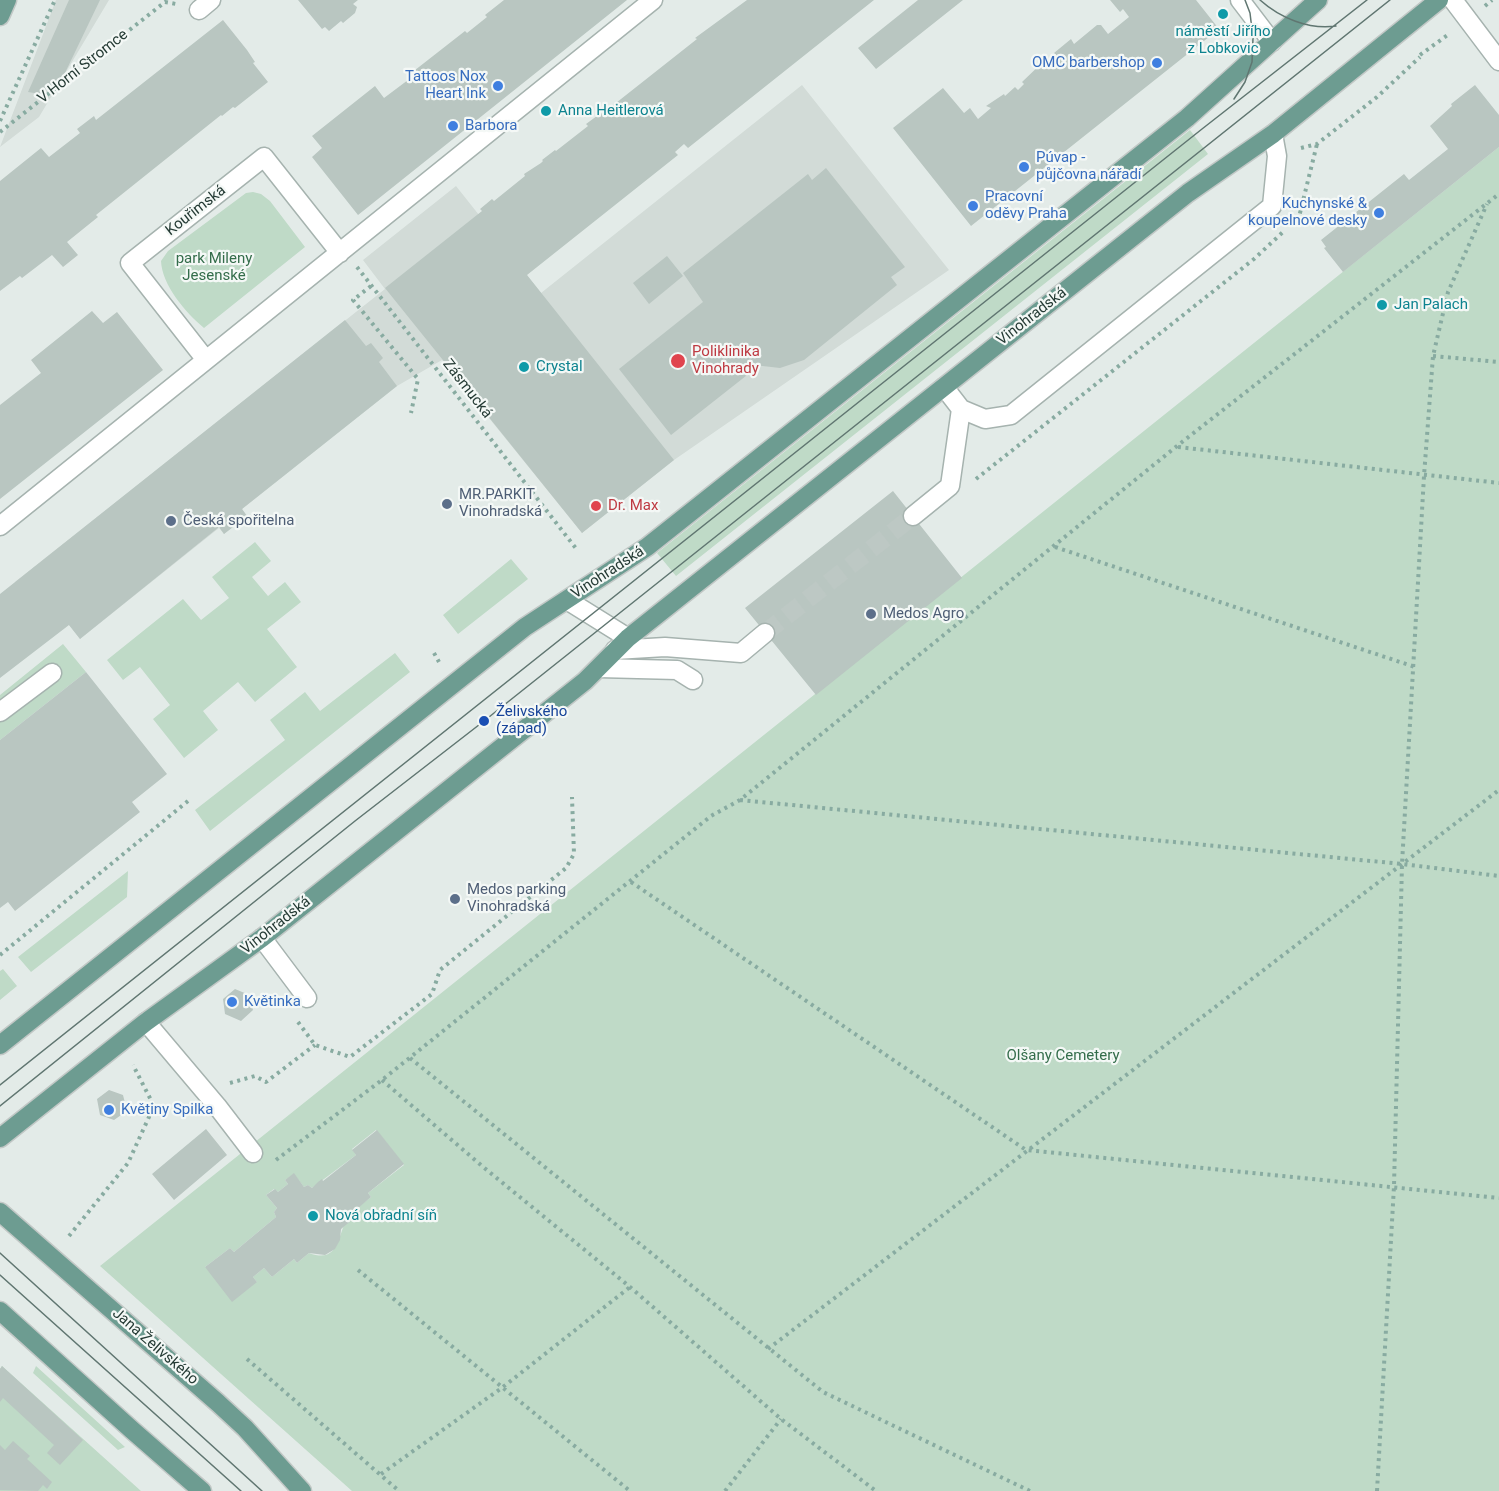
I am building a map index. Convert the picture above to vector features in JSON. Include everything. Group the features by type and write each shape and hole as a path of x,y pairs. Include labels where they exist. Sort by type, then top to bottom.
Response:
{"main road":[{"path":"0,16 7,0"},
{"name":"Vinohradská","path":"0,1045 525,627 657,540 1187,118 1318,0"},
{"name":"Vinohradská","path":"0,1138 146,1022 262,938 580,686 622,644 944,387 1188,193 1273,134 1439,0"},
{"name":"Jana Želivského","path":"0,1212 218,1403 245,1428 302,1491"},
{"path":"0,1311 202,1491"}],"street":[{"path":"0,526 653,0"},
{"path":"1239,0 1272,42"},
{"path":"1453,0 1499,61"},
{"path":"944,387 961,409 984,419 1011,415 1272,206 1277,156 1273,134"},
{"name":"Kouřimská","path":"206,360 129,263 264,157 346,248"},
{"path":"913,516 950,486 961,409"},
{"name":"Vinohradská","path":"567,600 622,644"},
{"path":"622,644 741,652 765,633"},
{"path":"599,668 677,670 693,680"},
{"path":"0,712 52,673"},
{"path":"262,938 307,999"},
{"path":"146,1022 204,1090 253,1153"}],"path":[{"path":"0,121 55,0"},
{"name":"V Horní Stromce","path":"0,132 165,2"},
{"path":"1298,148 1317,144 1377,97 1449,34"},
{"path":"1415,50 1420,57"},
{"path":"253,1153 265,1168 382,1080 711,816 740,800 1177,446 1499,194"},
{"path":"1377,1491 1394,1186 1402,864 1433,356 1448,292 1487,203"},
{"name":"Zásmucká","path":"346,248 362,256 353,262 578,551"},
{"path":"371,286 353,300 418,379 411,413"},
{"path":"1433,356 1499,362"},
{"path":"1177,446 1499,483"},
{"path":"1055,546 1414,667"},
{"path":"434,653 439,662"},
{"path":"768,1349 1499,790"},
{"path":"307,999 292,1015 315,1045 350,1058 432,994 440,970 566,868 574,854 572,797"},
{"path":"740,800 1402,864 1499,876"},
{"path":"0,955 188,801"},
{"path":"631,882 1026,1150 1499,1198"},
{"path":"204,1090 255,1076 266,1082 315,1045"},
{"path":"409,1057 823,1392 1030,1491"},
{"path":"69,1236 128,1163 154,1106 133,1065"},
{"path":"382,1080 482,1166 630,1287 781,1419 876,1491"},
{"path":"358,1270 630,1491"},
{"path":"381,1474 503,1387 630,1287"},
{"path":"247,1359 399,1491"},
{"path":"725,1491 781,1419"}],"shaded area":[{"path":"56,0 109,0 39,117 0,147"},
{"path":"802,85 949,270 674,460 582,533 442,360 397,386 242,509 247,516 224,534 219,528 80,639 69,625 15,582 385,289 363,260 456,186 541,293"}],"green space":[{"path":"1190,130 1208,154 676,576 657,553"},
{"name":"Olšany Cemetery","path":"1499,147 1499,1491 352,1491 100,1266","holes":["376,1130 404,1165 368,1193 371,1197 349,1216 333,1251 327,1255 319,1256 309,1253 297,1263 294,1259 272,1277 264,1268 253,1277 257,1282 205,1267 230,1248 234,1252 276,1217 274,1212 277,1208 266,1195 274,1189 278,1192 288,1184 285,1180 294,1174 304,1187 308,1185 312,1188 356,1155 352,1149"]},
{"name":"park Mileny Jesenské","path":"246,193 261,194 270,201 305,247 204,328 189,314 170,289 162,270 161,261 168,251"},
{"path":"255,542 271,561 252,577 268,596 285,582 301,602 267,629 297,667 255,702 238,682 203,711 218,730 184,758 153,719 170,705 140,667 123,680 107,660 183,599 201,620 229,598 212,577"},
{"path":"511,559 528,579 458,634 443,615"},
{"path":"63,644 86,672 0,740 0,695"},
{"path":"395,653 410,672 210,831 195,810 285,740 270,720 305,692 320,711"},
{"path":"128,871 127,897 31,972 18,957"},
{"path":"3,969 17,986 0,1000 0,971"},
{"path":"2,1366 141,1491 0,1491 0,1369"},
{"path":"36,1366 125,1447 118,1450 33,1373"}],"building":[{"path":"69,0 100,0 64,75 40,94 28,92"},
{"path":"298,0 358,0 353,4 357,7 355,13 329,31 325,27 322,29"},
{"path":"504,0 627,0 358,215 312,157 322,148 312,136 375,86 384,98 412,77 410,74 465,31 467,33 487,17 485,15"},
{"path":"747,0 874,0 688,148 684,144 675,152 678,155 527,275 674,460 582,533 385,288 482,211 480,209 492,199 494,201 525,176 524,174 588,126 586,124 602,114 697,39 695,38"},
{"path":"918,0 963,0 876,69 858,48"},
{"path":"1110,0 1196,0 1219,29 971,226 893,128 943,88 964,113 970,108 978,119 991,108 986,106 1004,94 1005,96 1015,87 1018,90 1024,84 1022,82 1046,59 1050,63 1057,56 1054,53 1071,39 1074,44 1097,25 1101,25 1108,34 1129,17 1123,9 1120,12"},
{"path":"223,20 247,50 255,62 253,63 268,82 235,108 221,115 96,215 98,217 67,242 78,255 63,267 52,255 22,278 20,276 0,291 0,181 41,148 49,157 80,133 77,129 94,116 96,120"},
{"path":"1475,85 1499,115 1499,147 1343,272 1324,248 1326,247 1321,240 1404,174 1409,180 1448,149 1430,126 1452,106 1451,104"},
{"path":"826,168 905,267 891,277 897,285 804,360 780,368 754,365 756,368 671,435 619,369 703,302 683,273 808,174 812,180"},
{"path":"667,256 683,276 649,304 633,283"},
{"path":"92,311 103,323 117,312 163,370 0,499 0,405 41,373 31,360"},
{"path":"345,320 366,346 371,343 383,358 379,362 397,386 242,509 247,516 224,534 219,527 80,639 69,625 0,678 0,594"},
{"path":"893,491 962,578 816,695 745,608"},
{"path":"86,672 167,774 132,802 140,812 15,911 8,902 0,908 0,740"},
{"path":"235,989 247,994 253,1010 241,1021 225,1014 223,999"},
{"path":"109,1090 123,1095 127,1111 114,1120 100,1115 97,1099"},
{"path":"206,1129 227,1155 174,1200 152,1174"},
{"name":"Nová obřadní síň","path":"377,1130 404,1164 368,1193 371,1197 350,1215 353,1219 341,1229 340,1240 335,1249 325,1255 309,1253 297,1263 294,1259 272,1277 264,1268 253,1277 257,1282 232,1302 205,1267 230,1248 234,1252 276,1217 274,1212 277,1208 266,1195 275,1189 278,1192 288,1184 285,1180 294,1173 304,1187 308,1185 312,1188 356,1155 352,1150"},
{"path":"2,1366 83,1440 60,1465 47,1453 54,1445 3,1398 0,1402 0,1369"},
{"path":"13,1441 30,1456 27,1459 52,1482 47,1489 43,1485 38,1491 0,1490 0,1445 5,1450"}],"tunnel":[{"path":"765,633 913,516"}],"tram line":[{"path":"1234,99 1245,82 1252,62 1253,38 1250,13 1245,0"},
{"path":"1260,0 1295,21 1316,26 1336,26"},
{"path":"0,1085 1367,0"},
{"path":"0,1106 355,821 484,721 1390,0"},
{"path":"0,1253 262,1491"},
{"path":"0,1275 241,1491"}],"place":[{"name":"náměstí Jiřího z Lobkovic","path":"1223,14"},
{"name":"OMC barbershop","path":"1157,63"},
{"name":"Tattoos Nox Heart Ink","path":"498,86"},
{"name":"Anna Heitlerová","path":"546,111"},
{"name":"Barbora","path":"453,126"},
{"name":"Púvap - půjčovna nářadí","path":"1024,167"},
{"name":"Pracovní oděvy Praha","path":"973,206"},
{"name":"Kuchynské & koupelnové desky","path":"1379,213"},
{"name":"Jan Palach","path":"1382,305"},
{"name":"Poliklinika Vinohrady","path":"678,361"},
{"name":"Crystal","path":"524,367"},
{"name":"MR.PARKIT Vinohradská","path":"447,504"},
{"name":"Dr. Max","path":"596,506"},
{"name":"Česká spořitelna","path":"171,521"},
{"name":"Medos Agro","path":"871,614"},
{"name":"Želivského (západ)","path":"484,721"},
{"name":"Medos parking Vinohradská","path":"455,899"},
{"name":"Květinka","path":"232,1002"},
{"name":"Květiny Spilka","path":"109,1110"},
{"name":"Nová obřadní síň","path":"313,1216"}]}
